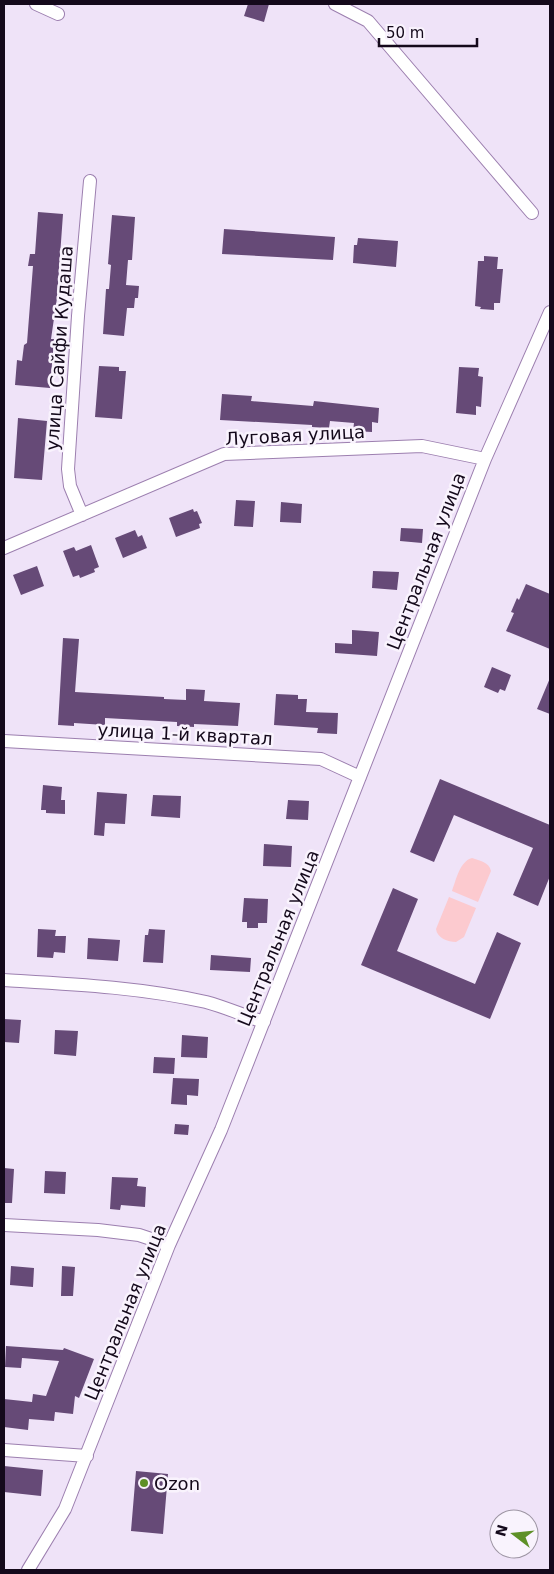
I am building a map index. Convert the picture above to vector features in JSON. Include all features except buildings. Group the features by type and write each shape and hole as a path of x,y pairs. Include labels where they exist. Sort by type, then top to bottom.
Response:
{"street":[{"path":"36,4 58,14"},
{"path":"335,4 368,21 532,213"},
{"name":"улица Сайфи Кудаша","path":"82,514 70,486 68,469 90,181"},
{"name":"Центральная улица","path":"28,1570 65,1509 87,1456 169,1245 221,1130 485,458 550,312"},
{"name":"Луговая улица","path":"4,548 224,454 422,446 485,458"},
{"name":"улица 1-й квартал","path":"4,741 321,759 360,777"},
{"path":"4,980 102,986 160,994 207,1002 264,1022"},
{"path":"4,1225 139,1235 169,1245"},
{"path":"4,1450 87,1456"}],"shaded area":[{"path":"472,858 486,864 491,871 478,902 452,891 461,867"},
{"path":"449,897 476,908 464,937 456,942 443,939 438,935 436,929"}],"place":[{"name":"Ozon","path":"144,1483"}]}
